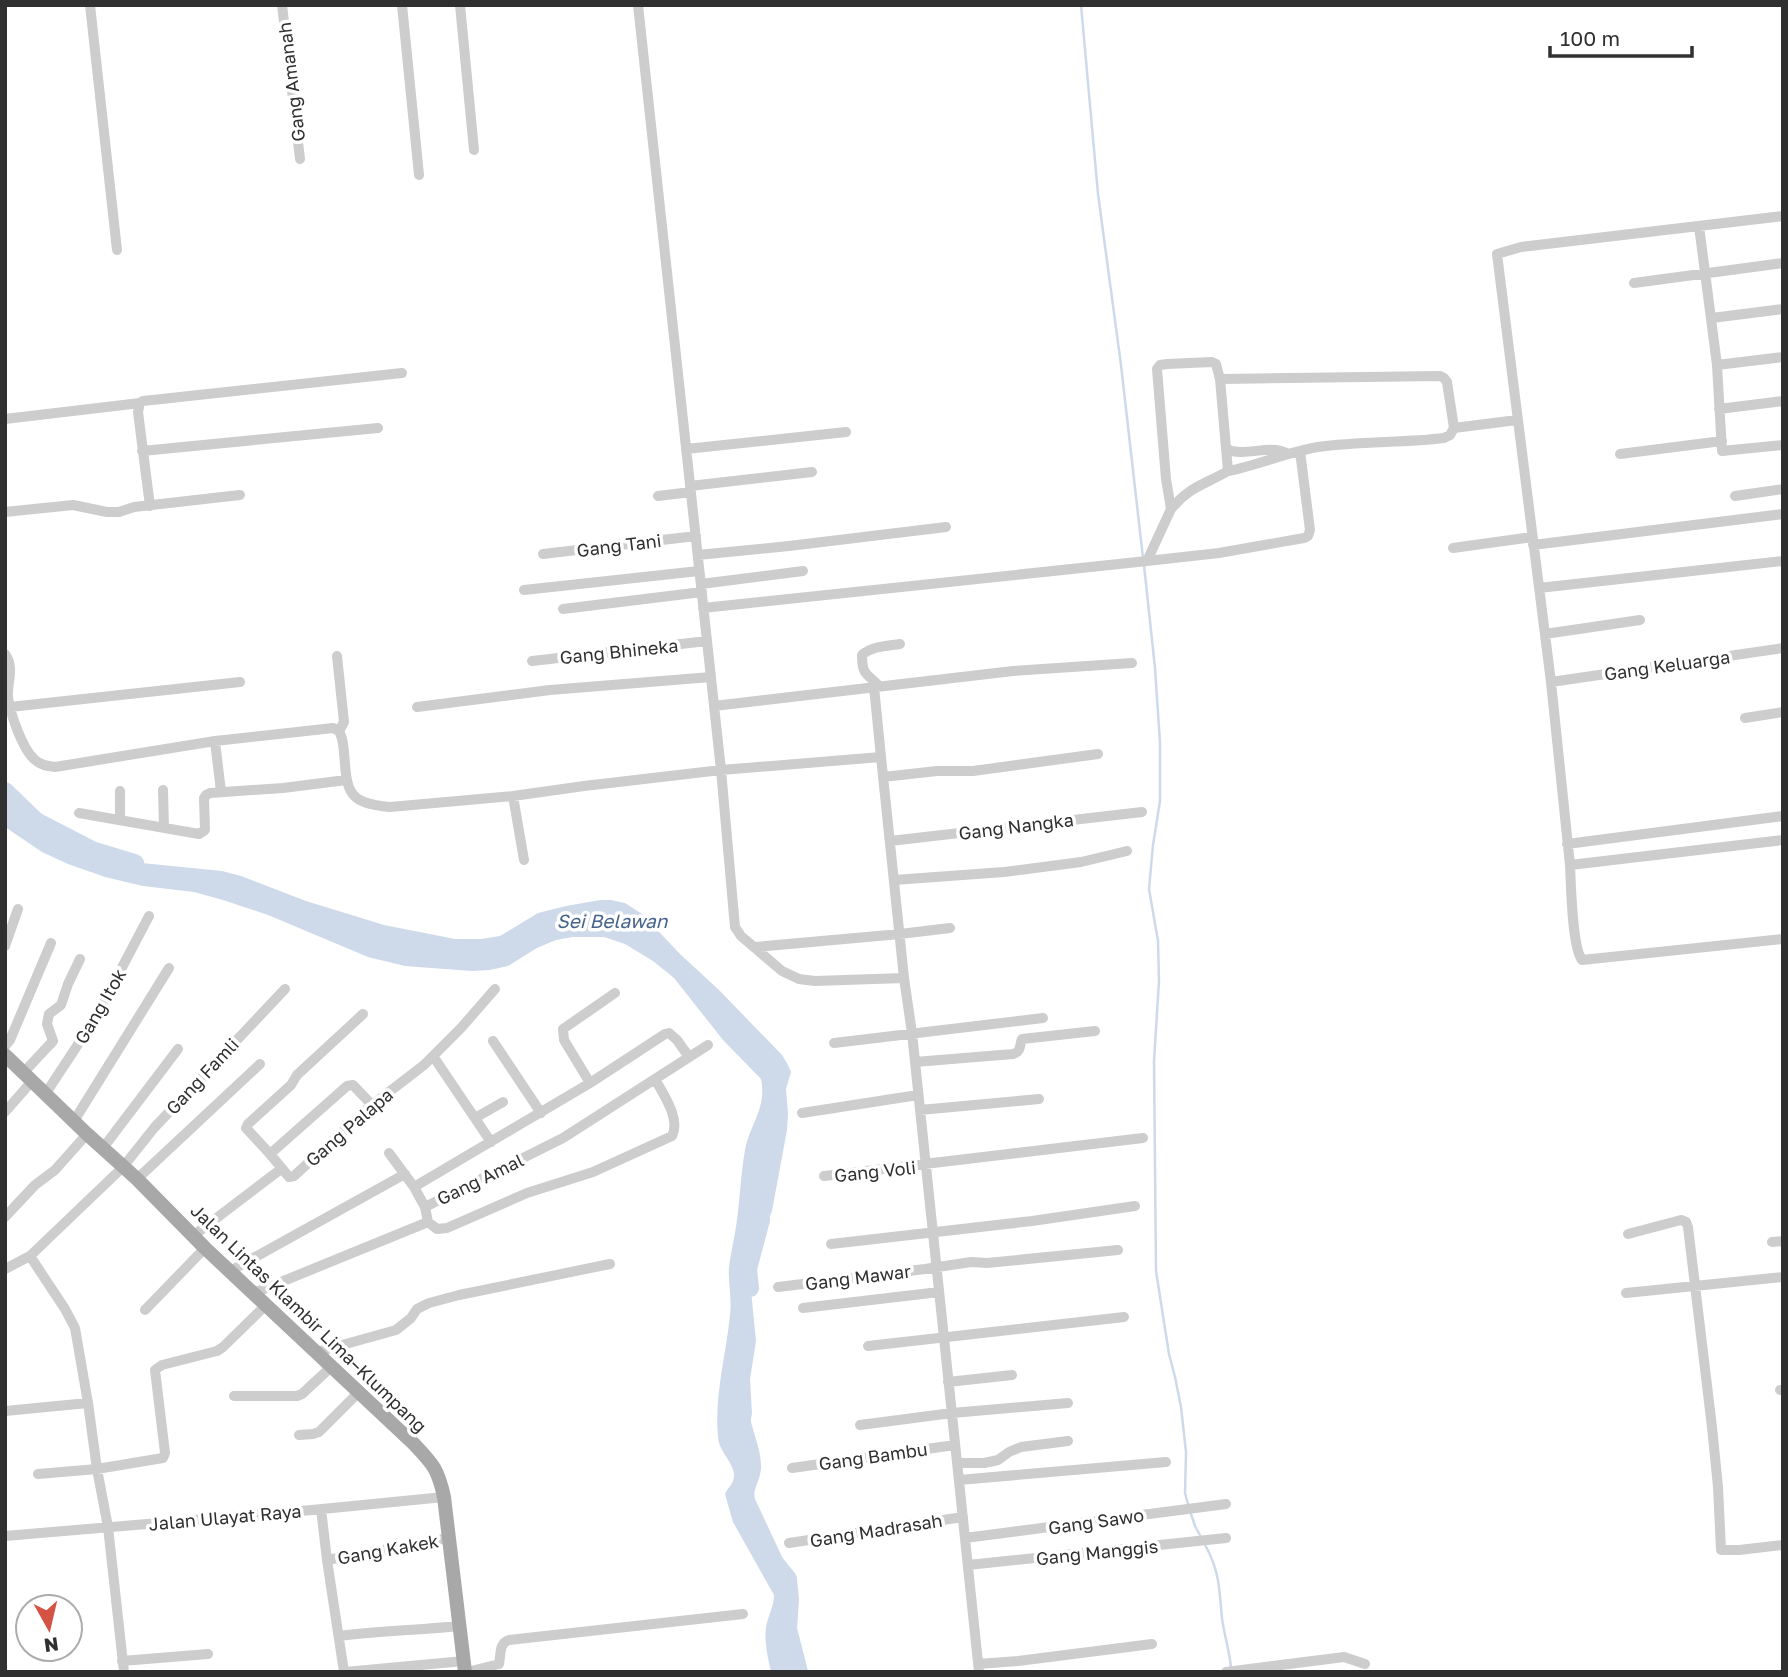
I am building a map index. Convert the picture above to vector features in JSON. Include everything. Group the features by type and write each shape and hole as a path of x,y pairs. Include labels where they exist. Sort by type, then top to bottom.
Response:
{"main road":[{"name":"Jalan Lintas Klambir Lima–Klumpang","path":"5,1055 434,1466 444,1496 465,1668"}],"street":[{"path":"90,5 117,250"},
{"name":"Gang Amanah","path":"282,5 300,159"},
{"path":"402,5 419,175"},
{"path":"460,5 474,150"},
{"path":"638,5 736,927 741,936 782,971 799,979 815,981 904,978"},
{"path":"1783,216 1521,247 1497,254 1551,682 1579,957 1583,960 1783,939"},
{"path":"1699,226 1717,365 1722,451 1783,445"},
{"path":"1634,283 1783,263"},
{"path":"1712,318 1783,309"},
{"path":"1717,365 1783,357"},
{"path":"1171,509 1157,369 1160,365 1216,364 1220,379 1228,471"},
{"path":"5,419 402,373"},
{"path":"1141,562 1171,509 1190,490 1228,471 1316,447 1444,438 1450,435 1454,428 1447,382 1440,376 1220,379"},
{"path":"1719,410 1783,401"},
{"path":"140,403 138,412 150,506"},
{"path":"1454,428 1517,421"},
{"path":"142,451 377,428"},
{"path":"686,449 846,432"},
{"path":"1620,454 1722,441"},
{"path":"1226,449 1278,450 1288,454"},
{"path":"703,608 1219,553 1304,538 1310,530 1300,451"},
{"path":"659,496 812,472"},
{"path":"1735,496 1783,489"},
{"path":"5,512 73,505 119,512 134,507 240,495"},
{"path":"1453,548 1783,514"},
{"path":"698,555 946,527"},
{"name":"Gang Tani","path":"543,554 696,536"},
{"path":"1539,588 1783,561"},
{"path":"524,590 699,571"},
{"path":"563,609 803,571"},
{"path":"1545,634 1640,620"},
{"name":"Gang Bhineka","path":"532,661 707,641"},
{"path":"900,644 866,651 862,655 863,671 876,687 904,978 979,1668 1152,1644"},
{"name":"Gang Keluarga","path":"1551,682 1783,648"},
{"path":"5,654 11,673 8,686 10,708 26,749 43,765 55,767 215,741 333,728 339,731 343,738 346,780 350,793 358,800 375,806 513,796 721,770 881,757"},
{"path":"337,656 344,722 339,731"},
{"path":"714,706 1013,671 1132,663"},
{"path":"417,707 550,690 711,677"},
{"path":"10,708 240,682"},
{"path":"1745,718 1783,712"},
{"path":"215,741 221,792"},
{"path":"883,777 937,771 973,771 1098,754"},
{"path":"79,813 200,834 205,830 204,798 210,793 346,780"},
{"path":"163,790 164,828"},
{"path":"120,791 120,820"},
{"path":"513,796 524,860"},
{"name":"Gang Nangka","path":"890,841 1142,812"},
{"path":"1567,844 1783,816"},
{"path":"1570,866 1783,839"},
{"path":"894,880 1004,872 1081,862 1127,851"},
{"path":"5,946 18,909"},
{"name":"Gang Itok","path":"46,1093 96,1017 149,916"},
{"path":"755,947 950,928"},
{"path":"5,1046 10,1040 51,943"},
{"path":"5,1112 53,1041 47,1024 49,1014 61,1005 80,960"},
{"path":"74,1121 169,968"},
{"name":"Gang Famli","path":"5,1269 30,1256 123,1167 154,1128 285,989"},
{"name":"Gang Palapa","path":"193,1236 281,1169 289,1177 294,1176 372,1105 424,1065 495,989"},
{"path":"590,1083 565,1040 563,1029 615,993"},
{"path":"281,1169 271,1154 248,1131 248,1124 363,1014"},
{"path":"834,1043 1043,1018"},
{"path":"915,1062 1013,1054 1021,1048 1022,1039 1095,1031"},
{"path":"414,1187 541,1113 667,1033 673,1036 689,1057"},
{"path":"493,1041 541,1113"},
{"name":"Gang Amal","path":"254,1293 428,1222 425,1207 563,1138 708,1045"},
{"path":"103,1148 178,1049"},
{"path":"433,1056 491,1142"},
{"path":"137,1179 260,1064"},
{"path":"428,1222 437,1229 447,1228 527,1192 593,1172 672,1136 676,1128 669,1103 654,1079"},
{"path":"271,1154 346,1086 353,1084 372,1105"},
{"path":"802,1113 918,1095"},
{"path":"920,1110 1039,1099"},
{"path":"475,1118 503,1102"},
{"path":"5,1217 55,1170 87,1134"},
{"name":"Gang Voli","path":"824,1176 1143,1138"},
{"path":"389,1153 425,1207"},
{"path":"230,1271 404,1174"},
{"path":"831,1244 1032,1221 1135,1206"},
{"path":"1629,1234 1681,1220 1686,1222 1688,1227 1715,1463 1721,1550 1783,1545"},
{"path":"145,1310 205,1248"},
{"name":"Gang Mawar","path":"778,1287 971,1262 995,1263 1118,1250"},
{"path":"30,1256 75,1328 108,1527 123,1666 208,1654"},
{"path":"317,1352 396,1330 411,1318 417,1309 429,1303 610,1265"},
{"path":"1626,1293 1783,1277"},
{"path":"803,1307 939,1292"},
{"path":"38,1474 97,1469 163,1458 165,1453 155,1370 162,1365 223,1347 266,1305"},
{"path":"868,1346 1124,1317"},
{"path":"234,1396 297,1396 331,1367"},
{"path":"948,1381 1012,1375"},
{"path":"299,1435 319,1432 359,1392"},
{"path":"5,1411 88,1403"},
{"path":"860,1425 952,1413 1068,1403"},
{"path":"957,1463 984,1463 998,1460 1021,1447 1068,1441"},
{"name":"Gang Bambu","path":"792,1468 955,1445"},
{"path":"959,1480 1166,1462"},
{"name":"Jalan Ulayat Raya","path":"5,1536 444,1496"},
{"name":"Gang Sawo","path":"965,1538 1226,1504"},
{"path":"321,1509 344,1672 465,1668 499,1664 504,1641 743,1614"},
{"name":"Gang Madrasah","path":"789,1543 963,1517"},
{"name":"Gang Kakek","path":"327,1559 449,1538"},
{"name":"Gang Manggis","path":"968,1565 1226,1538"},
{"path":"339,1636 460,1626"},
{"path":"1226,1672 1343,1657 1366,1664"}],"water":[{"name":"Sei Belawan","path":"5,795 39,824 80,849 142,863 222,871 384,925 455,939 500,936 538,913 566,906 600,900 625,903 642,914 782,1055 791,1072 786,1089 787,1130 772,1211 752,1247 748,1260 756,1341 750,1379 752,1414 746,1439 748,1466 742,1502 744,1508 751,1513 754,1531 779,1570 784,1583 798,1672 771,1672 766,1633 774,1595 733,1522 725,1494 734,1476 719,1443 717,1422 730,1309 729,1267 745,1150 762,1099 761,1079 723,1040 674,978 625,944 604,937 556,940 508,966 490,970 405,966 368,957 268,915 223,900 194,892 143,886 68,864 42,852 5,827"}],"waterway":[{"path":"1081,5 1098,194 1143,558"},
{"path":"1144,565 1160,743 1160,801 1149,889 1158,941 1159,981 1154,1061 1156,1271 1169,1354 1181,1407 1186,1452 1185,1493 1188,1504"},
{"name":"Sei Belawan","path":"5,791 36,821 92,850 135,863"},
{"name":"Sei Belawan","path":"750,1288 748,1269 761,1220"},
{"name":"Sei Belawan","path":"742,1416 752,1462 746,1501 775,1563 788,1579 788,1629 799,1672"},
{"path":"1190,1511 1201,1537"},
{"path":"1204,1543 1218,1580 1231,1668"}]}
